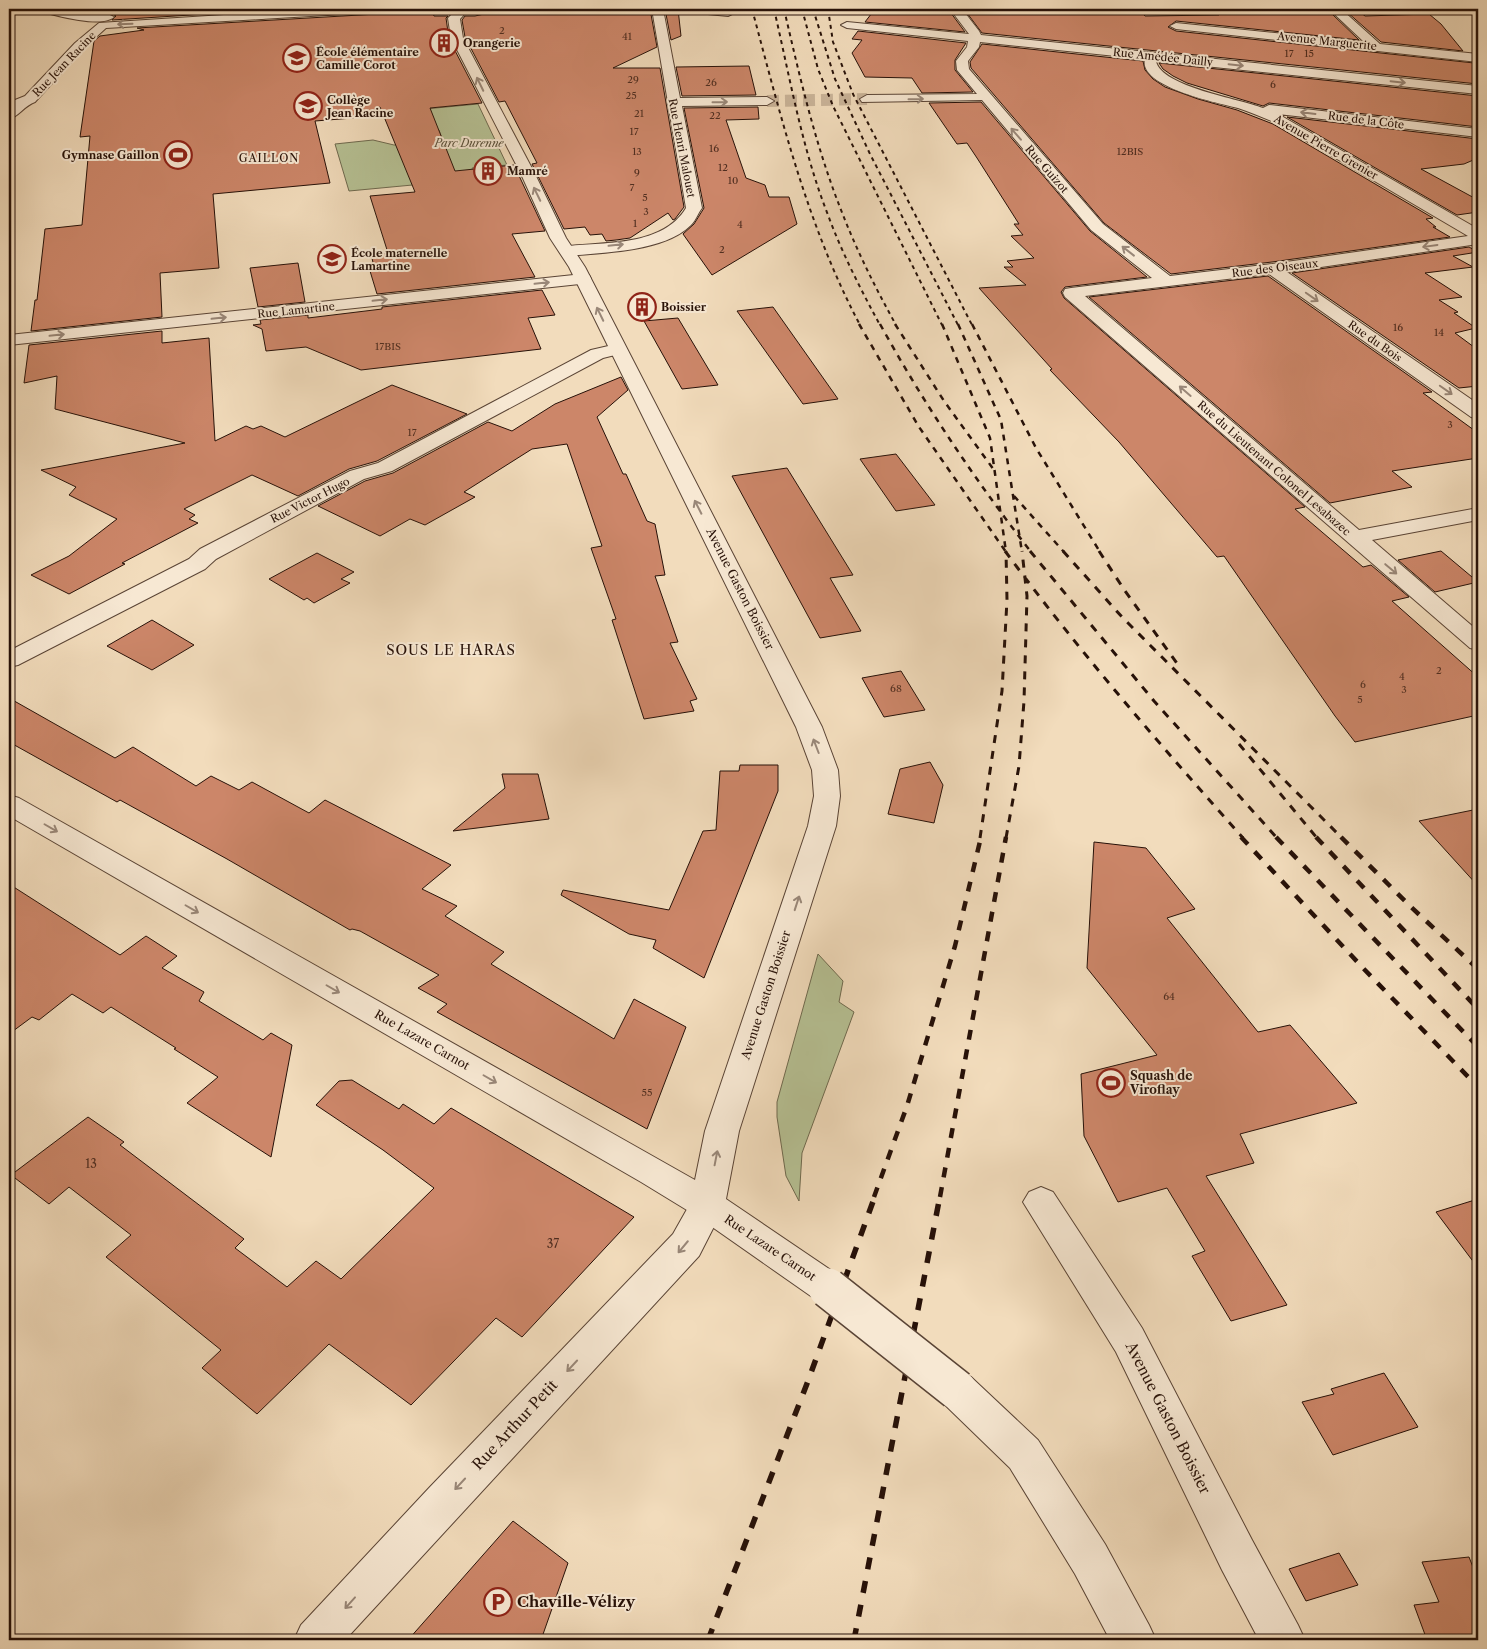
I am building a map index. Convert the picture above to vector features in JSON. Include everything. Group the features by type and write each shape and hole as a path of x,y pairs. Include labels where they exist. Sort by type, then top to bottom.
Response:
{"street":[{"path":"45,9 71,16 109,17 377,9"},
{"name":"Avenue Gaston Boissier","path":"463,9 454,18 457,38 558,238 568,251 617,349 627,365 809,727 825,770 827,796 822,826 722,1130 708,1206"},
{"name":"Rue Henri Malouet","path":"568,251 654,240 675,230 691,218 694,208 657,9"},
{"path":"688,9 728,13"},
{"path":"956,9 975,33 974,39"},
{"path":"1335,9 1375,46"},
{"path":"1167,14 1206,62"},
{"name":"Rue Jean Racine","path":"9,115 20,103 30,99 109,17"},
{"name":"Rue Amédée Dailly","path":"847,25 1478,90"},
{"name":"Avenue Marguerite","path":"1176,26 1478,58"},
{"name":"Rue Guizot","path":"974,39 972,47 962,61 962,66 984,96 1097,227 1166,281"},
{"name":"Avenue Pierre Grenier","path":"1153,57 1150,61 1151,67 1169,82 1214,98 1253,108 1279,119 1478,235"},
{"path":"867,99 984,96"},
{"path":"673,102 767,101"},
{"name":"Rue de la Côte","path":"1253,108 1478,133"},
{"name":"Rue des Oiseaux","path":"1072,293 1272,269 1478,239"},
{"name":"Rue du Bois","path":"1272,269 1478,413"},
{"name":"Rue Lamartine","path":"9,340 583,279"},
{"name":"Rue du Lieutenant Colonel Lesabazec","path":"1072,293 1478,643"},
{"name":"Rue Victor Hugo","path":"9,660 197,564 208,554 348,480 385,468 597,354 617,349"},
{"path":"1354,537 1478,514"},
{"name":"Rue Lazare Carnot","path":"9,804 653,1172 708,1206 828,1288 958,1390 1024,1454 1090,1559 1134,1640"},
{"name":"Avenue Gaston Boissier","path":"1041,1202 1129,1340 1237,1555 1283,1640"},
{"name":"Rue Arthur Petit","path":"316,1640 449,1495 686,1244 708,1206"}],"green space":[{"name":"Parc Durenne","path":"478,104 507,165 472,168 476,179 349,191 335,144 373,140 394,145 443,141 439,130 433,130 425,109"},
{"path":"818,954 843,981 839,1002 854,1012 802,1153 799,1201 786,1176 777,1117 777,1102"}],"building":[{"path":"102,9 258,9 254,11 112,20 116,16 109,12 101,12"},
{"path":"385,9 431,9 434,16 448,16 446,18 449,39 482,103 430,108 455,171 514,165 545,231 512,234 535,277 377,294 370,271 375,271 371,254 388,253 370,196 415,192 380,107 353,118 315,121 330,183 213,194 219,268 160,273 162,317 31,331 35,300 37,300 45,229 82,225 90,136 80,137 94,41 100,36 144,30 137,28 377,14"},
{"path":"507,9 650,9 657,47 613,68 660,68 684,207 675,219 673,220 668,213 630,238 606,241 602,234 590,235 585,227 564,229 532,164 537,163 505,101 499,102 465,37 462,20 465,16 475,16"},
{"path":"665,9 678,9 681,36 671,40"},
{"path":"875,9 948,9 965,32 865,22"},
{"path":"964,9 1139,9 1145,16 1219,15 1215,10 1310,9 1313,12 1330,12 1359,40 1176,21 1168,27 1176,31 1474,63 1478,69 1478,84 982,33"},
{"path":"1347,12 1360,12 1365,16 1429,14 1441,24 1463,51 1381,42"},
{"path":"858,31 966,43 955,60 955,70 973,92 922,93 912,78 865,77 852,53 862,40 852,39"},
{"path":"982,44 1143,61 1145,70 1153,79 1165,87 1237,110 1273,124 1433,218 1426,219 1436,227 1433,227 1450,237 1171,274 1104,223 971,68 970,62"},
{"path":"1159,63 1478,96 1478,127 1269,103 1263,106 1187,83 1163,69"},
{"path":"749,66 756,95 682,96 676,67"},
{"path":"981,102 1090,231 1147,277 1065,287 1061,292 1064,298 1305,507 1295,509 1363,567 1371,565 1409,597 1392,601 1478,677 1478,715 1355,742 1224,556 1217,557 1119,442 1050,370 1052,369 979,288 1026,285 1004,267 1013,267 1007,261 1034,258 1011,236 1023,235 1014,224 1019,224 967,143 957,144 929,103"},
{"path":"758,107 759,119 726,120 746,178 765,185 769,197 789,197 797,224 712,275 683,234 694,224 704,208 684,108"},
{"path":"1287,117 1478,139 1478,158 1464,164 1421,169 1478,200 1478,212 1457,215"},
{"path":"1469,247 1478,252 1453,256 1473,267 1425,273 1462,297 1439,300 1458,312 1454,313 1476,328 1455,333 1478,350 1478,386 1459,388 1292,273"},
{"path":"298,263 305,302 258,307 250,268"},
{"path":"1268,276 1432,392 1423,393 1478,433 1478,458 1392,471 1412,487 1330,503 1089,297"},
{"path":"542,290 555,315 528,318 541,349 361,370 306,347 266,351 262,329 253,325 261,324 260,320 308,315 308,318 382,309 382,307"},
{"path":"773,307 838,399 803,404 737,311"},
{"path":"678,318 718,385 682,389 644,321"},
{"path":"162,331 162,343 209,338 215,441 246,426 253,429 261,426 285,437 392,385 467,414 377,461 349,469 298,496 252,475 184,509 195,515 189,519 198,523 122,563 125,564 69,594 31,575 69,556 117,519 69,495 76,487 41,470 185,443 55,409 57,376 24,383 29,345"},
{"path":"621,377 628,390 597,417 647,521 655,524 665,575 655,576 678,642 670,643 697,699 690,701 694,711 644,719 612,620 616,619 591,548 602,546 567,444 532,449 464,492 475,497 425,525 410,519 380,536 318,506 365,481 393,473 488,422 512,431 555,404"},
{"path":"896,454 935,505 896,511 860,459"},
{"path":"787,468 853,575 830,578 861,631 820,638 732,476"},
{"path":"1441,551 1478,582 1435,592 1398,560"},
{"path":"317,553 354,572 341,579 350,583 314,603 307,598 304,600 269,579"},
{"path":"152,620 194,645 152,670 107,646"},
{"path":"901,671 925,710 884,717 862,678"},
{"path":"9,698 115,758 133,747 196,786 211,776 239,790 252,782 309,813 325,800 451,865 422,889 457,906 445,916 504,952 491,964 614,1039 634,999 686,1027 647,1129 437,1012 447,1004 418,988 439,975 360,931 350,930 120,800 117,802 9,742"},
{"path":"930,762 943,785 934,823 888,814 900,769"},
{"path":"740,765 778,765 778,791 704,978 653,948 656,940 629,934 561,895 563,890 669,910 703,831 716,830 720,771 739,771"},
{"path":"502,774 538,774 549,819 453,831 505,788"},
{"path":"1478,809 1478,886 1419,821"},
{"path":"1094,842 1146,848 1195,909 1167,918 1258,1032 1290,1025 1357,1103 1240,1134 1254,1163 1206,1176 1287,1305 1231,1321 1192,1256 1205,1251 1167,1188 1118,1202 1084,1136 1081,1074 1157,1055 1087,968"},
{"path":"9,884 120,955 146,936 177,956 162,968 204,992 199,1001 263,1040 271,1033 292,1045 271,1157 187,1103 218,1077 111,1007 103,1013 72,994 39,1020 32,1017 9,1034"},
{"path":"352,1080 399,1109 403,1104 434,1124 451,1108 634,1217 522,1337 496,1318 411,1405 329,1344 257,1414 202,1368 221,1350 106,1257 131,1235 69,1187 49,1204 11,1175 88,1117 124,1142 120,1145 244,1239 235,1248 287,1287 316,1261 341,1279 434,1188 383,1150 316,1105 339,1081"},
{"path":"1478,1199 1478,1268 1436,1212"},
{"path":"1384,1373 1418,1427 1333,1455 1302,1402 1334,1394 1331,1389"},
{"name":"Chaville-Vélizy","path":"513,1521 568,1563 541,1640 408,1640"},
{"path":"1339,1553 1358,1585 1306,1601 1289,1569"},
{"path":"1469,1557 1478,1580 1478,1640 1427,1640 1414,1605 1439,1602 1422,1562"}],"tunnel":[{"path":"767,101 867,99"}],"railway":[{"path":"752,9 785,130 810,210 841,287 860,325"},
{"path":"774,9 797,113 819,190 833,229 880,325"},
{"path":"784,9 809,113 833,190 861,257 896,325"},
{"path":"802,9 818,69 833,106 942,325"},
{"path":"813,9 835,79 870,154 958,325"},
{"path":"828,9 833,42 853,94 972,325"},
{"path":"859,324 919,427 1006,552 1000,511"},
{"path":"880,324 914,383 951,441 1000,511"},
{"path":"895,324 944,401 994,470"},
{"path":"942,324 990,438 1000,511"},
{"path":"958,324 1001,420 1020,537"},
{"path":"972,324 1036,448 1100,552"},
{"path":"1014,496 1064,552"},
{"path":"1000,511 1020,537"},
{"path":"1020,537 1031,552"},
{"path":"1020,537 1022,552"},
{"path":"1022,551 1025,577"},
{"path":"1030,551 1154,701 1277,838"},
{"path":"1063,551 1122,617 1342,838"},
{"path":"1099,551 1181,669"},
{"path":"980,838 1002,691 1007,600 1006,552"},
{"path":"1006,552 1025,577"},
{"path":"1006,838 1019,766 1024,701 1027,596 1025,577"},
{"path":"1025,577 1121,697 1243,838"},
{"path":"1239,744 1317,838"},
{"path":"874,1197 907,1106 955,946 981,837"},
{"path":"940,1197 1006,837"},
{"path":"1241,837 1363,968 1478,1087"},
{"path":"1276,837 1478,1047"},
{"path":"1316,837 1478,1009"},
{"path":"1342,838 1411,907 1478,969"},
{"path":"708,1640 808,1381 875,1196"},
{"path":"854,1640 940,1196"}],"place":[{"name":"Orangerie","path":"444,43"},
{"name":"École élémentaire Camille Corot","path":"297,58"},
{"name":"Collège Jean Racine","path":"308,106"},
{"name":"Gymnase Gaillon","path":"178,155"},
{"name":"Mamré","path":"488,171"},
{"name":"École maternelle Lamartine","path":"332,259"},
{"name":"Boissier","path":"642,307"},
{"name":"Squash de Viroflay","path":"1111,1083"},
{"name":"Chaville-Vélizy","path":"498,1602"}],"district":[{"name":"GAILLON","path":"269,158"},
{"name":"SOUS LE HARAS","path":"451,650"}]}
